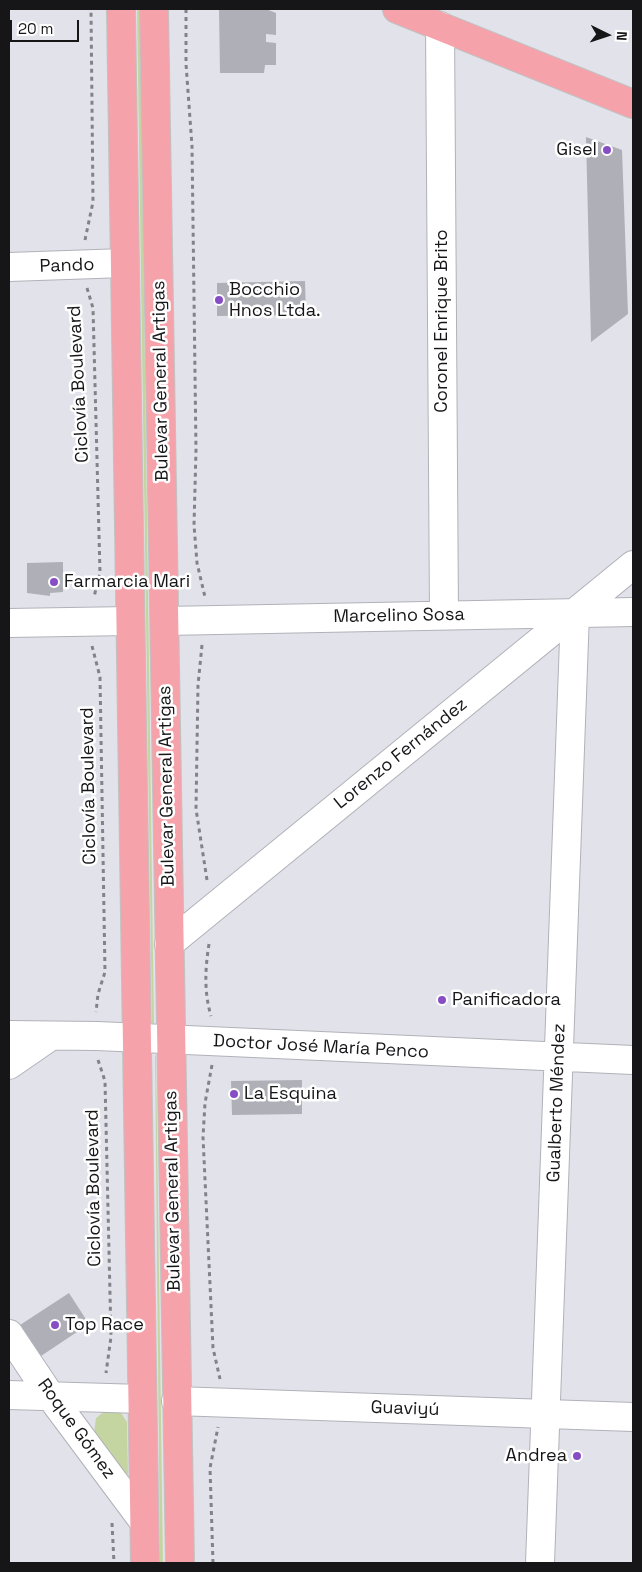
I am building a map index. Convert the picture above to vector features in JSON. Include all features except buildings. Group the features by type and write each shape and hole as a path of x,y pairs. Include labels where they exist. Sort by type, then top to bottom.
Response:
{"main road":[{"name":"Bulevar General Artigas","path":"121,9 145,1563"},
{"name":"Bulevar General Artigas","path":"154,9 180,1563"},
{"path":"397,9 633,104"}],"street":[{"name":"Coronel Enrique Brito","path":"440,26 444,615"},
{"name":"Pando","path":"9,267 84,266 125,263"},
{"name":"Lorenzo Fernández","path":"169,944 210,908 633,565"},
{"name":"Marcelino Sosa","path":"165,621 633,612"},
{"name":"Gualberto Méndez","path":"540,1563 575,613"},
{"path":"9,623 130,621"},
{"name":"Doctor José María Penco","path":"9,1035 97,1036 633,1060"},
{"path":"9,1065 51,1036"},
{"name":"Roque Gómez","path":"9,1334 51,1396 144,1522"},
{"path":"9,1395 142,1399"},
{"name":"Guaviyú","path":"176,1401 633,1417"}],"path":[{"name":"Ciclovía Boulevard","path":"91,9 93,202 85,233 84,266 85,282 93,308 100,573 90,622 94,656 100,677 101,718 105,972 96,1006 97,1058 105,1081 111,1337 106,1370 106,1398"},
{"path":"186,9 192,146 195,377 194,525 198,563 206,603 198,685 196,809 210,908 211,927 206,962 205,997 213,1024 214,1042 212,1074 205,1103 203,1137 208,1201 207,1266 213,1348 220,1377 218,1431 210,1468 213,1563"},
{"path":"110,1514 114,1532 114,1563"}],"green space":[{"path":"137,9 140,9 154,1024 152,1023"},
{"path":"156,1056 163,1563 160,1563"},
{"path":"106,1410 119,1410 127,1422 128,1474 125,1474 94,1433 96,1418"}],"place":[{"name":"Gisel","path":"607,150"},
{"name":"Bocchio Hnos Ltda.","path":"219,300"},
{"name":"Farmarcia Mari","path":"54,582"},
{"name":"Panificadora","path":"442,1000"},
{"name":"La Esquina","path":"234,1094"},
{"name":"Top Race","path":"55,1325"},
{"name":"Andrea","path":"577,1456"}]}
